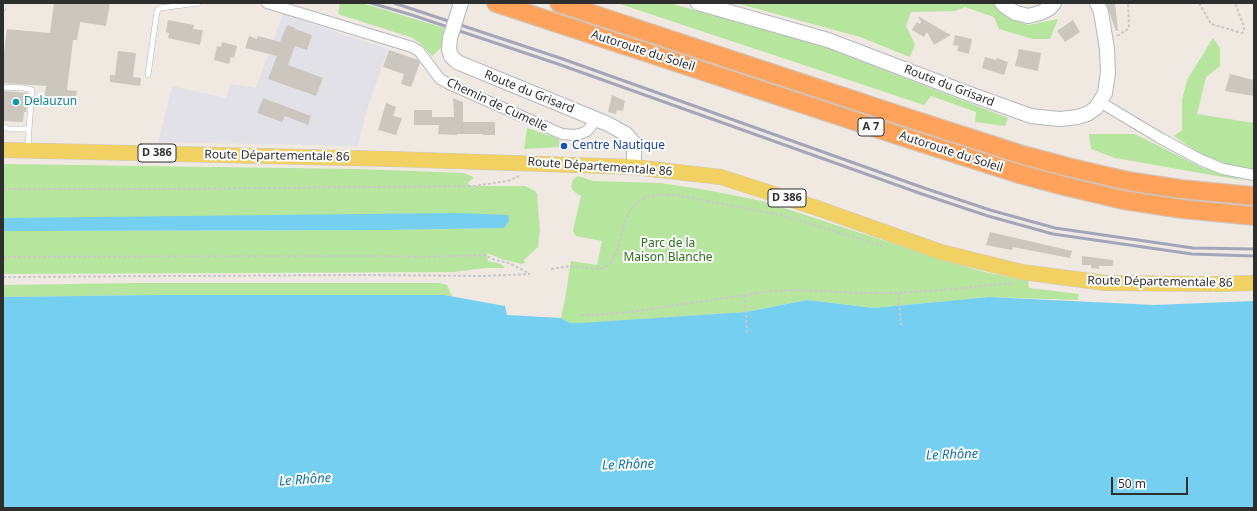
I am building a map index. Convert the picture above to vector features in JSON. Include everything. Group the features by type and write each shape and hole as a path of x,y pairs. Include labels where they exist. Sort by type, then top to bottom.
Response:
{"highway":[{"name":"Autoroute du Soleil","path":"496,3 908,139 1019,174 1123,200 1182,209 1254,216"},
{"name":"Autoroute du Soleil","path":"559,3 912,120 1023,155 1128,181 1181,189 1254,196"}],"main road":[{"name":"Route Départementale 86","path":"3,150 399,159 634,167 721,177 814,207 941,252 1022,272 1104,283 1254,283"}],"street":[{"name":"Chemin de Cumelle","path":"267,3 412,47 419,51 440,79 562,134 580,134 587,131 596,120"},
{"name":"Route du Grisard","path":"461,3 450,38 449,49 451,56 457,62 620,130 630,138 634,146 634,167"},
{"name":"Route du Grisard","path":"698,3 828,40 1031,116 1062,119 1077,117 1087,114 1096,108 1100,102"},
{"path":"1002,3 1016,13 1028,16 1040,13 1050,8 1054,3"},
{"path":"1097,3 1106,40 1108,73 1105,93 1100,102 1160,138 1201,160 1223,169 1254,175"}],"lane":[{"path":"3,3 3,8"},
{"path":"148,75 158,11 160,8 198,3"},
{"path":"3,87 32,90 30,129 27,150"},
{"path":"3,127 10,129 30,129"}],"path":[{"path":"1106,40 1122,33 1128,28 1128,3"},
{"path":"1200,3 1212,24 1242,33 1244,32 1244,27 1235,3"},
{"path":"3,189 475,186 508,181 522,175"},
{"path":"551,269 570,266 599,269 604,268 613,260 626,219 631,209 637,203 650,195 676,195 781,215 884,246"},
{"path":"3,257 430,257 485,255 517,267 530,274 483,276 362,275 3,277"},
{"path":"581,315 631,312 771,291 800,290 898,293 1008,284 1014,282 1003,280"},
{"path":"898,293 901,325"},
{"path":"744,295 747,333"}],"shaded area":[{"path":"283,14 388,49 367,110 358,146 158,142 172,86 226,98 230,84 256,88"}],"green space":[{"path":"340,3 360,3 444,28 442,47 432,56 413,38 338,14"},
{"path":"617,3 669,3 822,46 1008,118 1005,126 975,122 976,112 931,96 924,105"},
{"path":"736,3 993,3 1008,18 1028,25 1058,19 1050,39 1033,39 999,29 994,17 965,7 955,11 911,12 906,26 915,44 910,57 860,37"},
{"path":"1213,38 1220,48 1220,66 1206,77 1197,114 1254,123 1254,170 1235,167 1200,154 1174,136 1182,130 1182,100 1187,80"},
{"path":"527,128 559,139 560,147 524,149"},
{"path":"1089,134 1135,134 1203,168 1246,181 1115,158 1091,149"},
{"path":"3,164 358,169 464,173 473,177 473,179 468,182 469,186 525,186 535,191 537,194 540,230 538,247 524,260 525,263 522,264 501,259 487,253 488,261 501,264 505,268 485,268 454,272 3,274 3,231 386,230 504,228 3,218"},
{"name":"Parc de la Maison Blanche","path":"578,176 593,181 660,183 707,190 762,201 953,263 985,272 1028,281 1029,288 1079,294 1078,300 989,297 874,308 807,300 746,312 592,323 570,323 561,318 571,261 597,265 602,241 576,236 573,231 581,196 573,191 571,186 573,180"},
{"path":"139,283 438,283 447,285 452,296 157,295 3,297 3,285"}],"water":[{"path":"456,213 508,215 509,221 504,228 386,230 3,231 3,218"},
{"name":"Le Rhône","path":"157,295 444,295 505,306 507,315 561,318 570,323 746,312 807,300 874,308 989,297 1154,305 1254,301 1254,508 3,508 3,297"}],"building":[{"path":"54,3 110,3 106,26 80,22 77,40 73,40 67,90 77,91 75,104 44,100 46,86 3,83 3,59 7,29 50,33"},
{"path":"1106,3 1115,3 1118,31 1116,31"},
{"path":"918,16 951,35 934,45 927,32 924,37 912,30 917,22 920,24 921,22"},
{"path":"168,20 194,25 193,29 203,30 200,45 168,38 169,33 166,32"},
{"path":"1073,20 1080,32 1065,42 1057,31"},
{"path":"287,25 312,35 307,50 295,46 288,65 323,78 316,96 268,79 277,56 245,48 249,36 257,39 258,36 280,42"},
{"path":"955,35 972,39 969,54 957,51 959,46 953,45"},
{"path":"222,42 237,46 234,58 231,57 229,64 214,60 217,46 221,47"},
{"path":"1019,49 1041,53 1038,71 1015,66"},
{"path":"389,50 418,60 420,63 411,87 401,84 404,74 383,67"},
{"path":"118,51 136,53 133,77 141,78 140,86 110,82 110,75 115,75"},
{"path":"985,57 996,60 997,58 1008,62 1004,75 982,68"},
{"path":"1230,74 1254,80 1254,96 1225,91"},
{"name":"Delauzun","path":"3,91 28,93 26,112 24,112 23,122 3,121"},
{"path":"612,95 625,101 623,111 617,110 616,114 608,112"},
{"path":"263,98 311,116 308,125 285,116 282,122 257,113"},
{"path":"453,98 463,102 463,122 495,122 495,135 438,134 439,125 414,125 414,110 432,110 432,117 454,117"},
{"path":"386,103 396,107 393,116 402,118 396,135 378,130"},
{"path":"990,232 1072,251 1070,258 1013,247 1012,250 986,245"},
{"path":"1082,256 1113,260 1113,266 1099,266 1099,269 1091,268 1091,265 1082,265"}],"railway":[{"path":"371,3 412,15 558,64 922,194 988,216 1053,234 1192,254 1254,256"},
{"path":"394,3 560,58 924,188 990,210 1055,228 1193,248 1254,249"}],"place":[{"name":"Delauzun","path":"16,102"},
{"name":"Centre Nautique","path":"564,146"}]}
